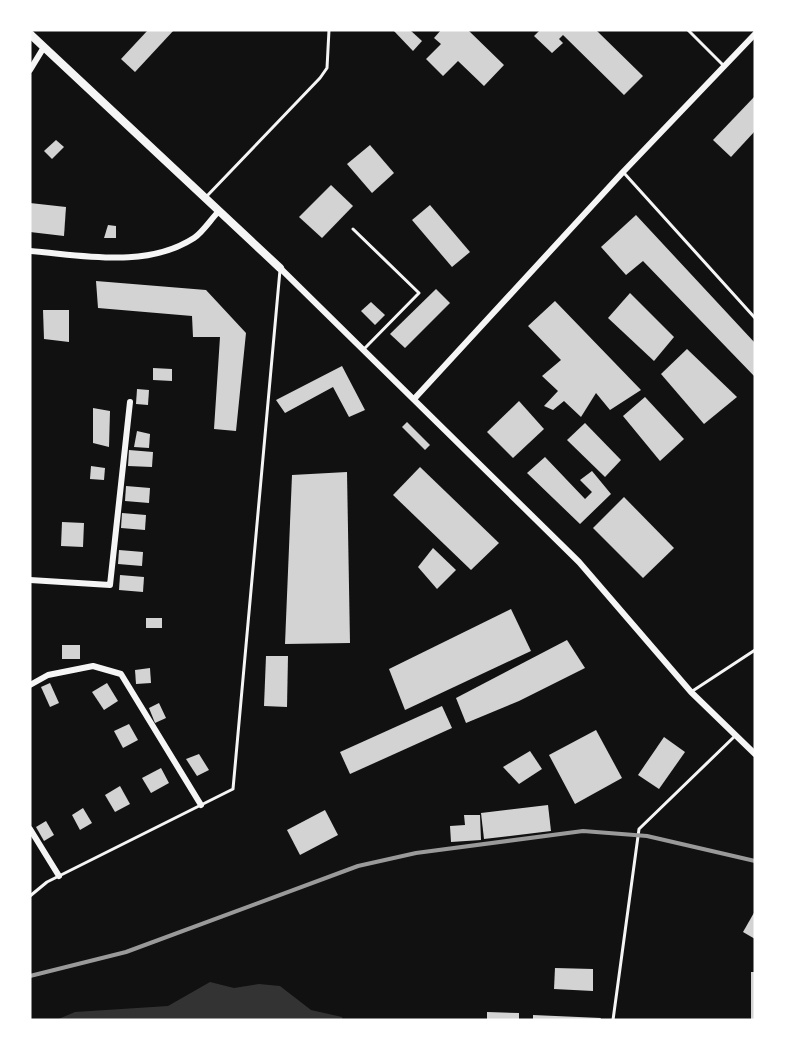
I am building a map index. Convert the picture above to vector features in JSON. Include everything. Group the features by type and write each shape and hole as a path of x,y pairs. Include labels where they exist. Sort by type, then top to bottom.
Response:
{"street":[{"path":"30,31 44,47 415,398 579,562 691,692 755,754"},
{"path":"415,398 623,172 755,34"},
{"path":"30,70 44,47"},
{"path":"30,251 105,257 137,257 163,253 195,237 219,211"},
{"path":"30,580 110,585 130,402"},
{"path":"30,685 48,675 93,666 121,675 201,805"},
{"path":"30,829 59,876"}],"lane":[{"path":"205,198 320,78 327,68 330,30"},
{"path":"688,30 724,66"},
{"path":"623,172 755,318"},
{"path":"353,229 419,293 364,349"},
{"path":"30,896 47,882 233,789 280,268"},
{"path":"691,692 755,650"},
{"path":"613,1020 639,829 736,735"}],"shaded area":[{"path":"210,982 234,988 259,984 280,986 311,1010 342,1017 343,1020 56,1020 75,1012 168,1006"}],"building":[{"path":"148,30 174,30 135,72 121,59"},
{"path":"393,30 410,30 422,41 413,51"},
{"path":"441,30 468,30 504,65 484,86 458,61 443,76 426,59 441,44 434,38"},
{"path":"540,30 596,30 643,76 624,95 563,35 559,39 563,43 552,53 534,36"},
{"path":"755,96 755,131 731,157 713,140"},
{"path":"56,140 64,147 52,159 44,151"},
{"path":"370,145 394,173 372,193 347,164"},
{"path":"331,185 353,206 322,238 299,217"},
{"path":"30,203 66,207 64,236 30,232"},
{"path":"430,205 470,252 452,267 412,220"},
{"path":"636,215 755,343 755,377 643,261 626,275 601,247"},
{"path":"108,225 116,226 116,238 104,238"},
{"path":"96,281 206,290 246,333 236,431 214,429 220,337 193,337 192,316 98,308"},
{"path":"436,289 450,303 405,348 390,334"},
{"path":"630,293 674,337 654,361 608,318"},
{"path":"555,301 641,390 610,410 596,393 581,417 564,401 553,410 544,406 558,391 542,376 561,360 528,326"},
{"path":"371,302 385,315 375,325 361,311"},
{"path":"43,310 69,310 69,342 44,339"},
{"path":"687,349 737,397 704,424 661,374"},
{"path":"342,366 365,410 349,417 333,387 285,413 276,400"},
{"path":"153,368 172,369 172,381 153,380"},
{"path":"137,389 149,390 148,405 136,404"},
{"path":"645,397 684,439 660,461 623,416"},
{"path":"519,401 544,429 513,458 487,432"},
{"path":"93,408 110,411 109,447 93,443"},
{"path":"407,422 430,445 425,450 402,427"},
{"path":"585,423 621,460 605,477 567,440"},
{"path":"137,431 150,434 149,448 134,447"},
{"path":"129,450 153,452 152,467 128,466"},
{"path":"545,457 585,499 592,492 580,480 592,471 611,494 580,524 527,473"},
{"path":"91,466 105,468 104,480 90,479"},
{"path":"420,467 499,543 471,570 393,495"},
{"path":"347,472 350,643 285,644 292,475"},
{"path":"126,486 150,488 149,503 125,501"},
{"path":"624,497 674,548 643,578 593,528"},
{"path":"122,513 146,515 145,530 121,528"},
{"path":"62,522 84,523 83,547 61,546"},
{"path":"433,548 456,570 437,589 418,567"},
{"path":"119,550 143,552 142,566 118,564"},
{"path":"120,575 144,577 143,592 119,590"},
{"path":"511,609 531,651 405,710 389,669"},
{"path":"146,618 162,618 162,628 146,628"},
{"path":"567,640 585,668 519,701 466,723 456,698"},
{"path":"62,645 80,645 80,659 62,659"},
{"path":"266,656 288,656 287,707 264,706"},
{"path":"150,668 151,683 136,684 135,670"},
{"path":"50,683 59,703 50,707 41,687"},
{"path":"107,683 118,701 104,710 92,692"},
{"path":"159,703 166,718 155,723 149,708"},
{"path":"442,706 452,728 350,774 340,752"},
{"path":"129,724 138,740 123,748 114,731"},
{"path":"596,730 622,778 575,804 549,755"},
{"path":"664,737 685,752 659,789 638,775"},
{"path":"530,751 542,769 519,784 503,767"},
{"path":"199,754 209,770 197,776 186,759"},
{"path":"161,768 169,783 151,793 142,778"},
{"path":"120,786 130,804 115,812 105,795"},
{"path":"548,805 551,831 484,839 481,813"},
{"path":"83,808 92,823 80,830 72,815"},
{"path":"325,810 338,835 300,855 287,830"},
{"path":"464,815 480,815 481,840 451,842 450,826 465,825"},
{"path":"46,821 54,835 44,841 36,827"},
{"path":"755,911 755,939 743,932"},
{"path":"555,968 593,969 593,991 554,989"},
{"path":"751,972 755,972 755,1020 751,1020"},
{"path":"487,1012 519,1013 519,1020 487,1020"},
{"path":"533,1015 601,1018 600,1020 533,1020"}],"railway":[{"path":"30,976 126,952 358,866 416,853 583,831 647,836 755,861"}]}
